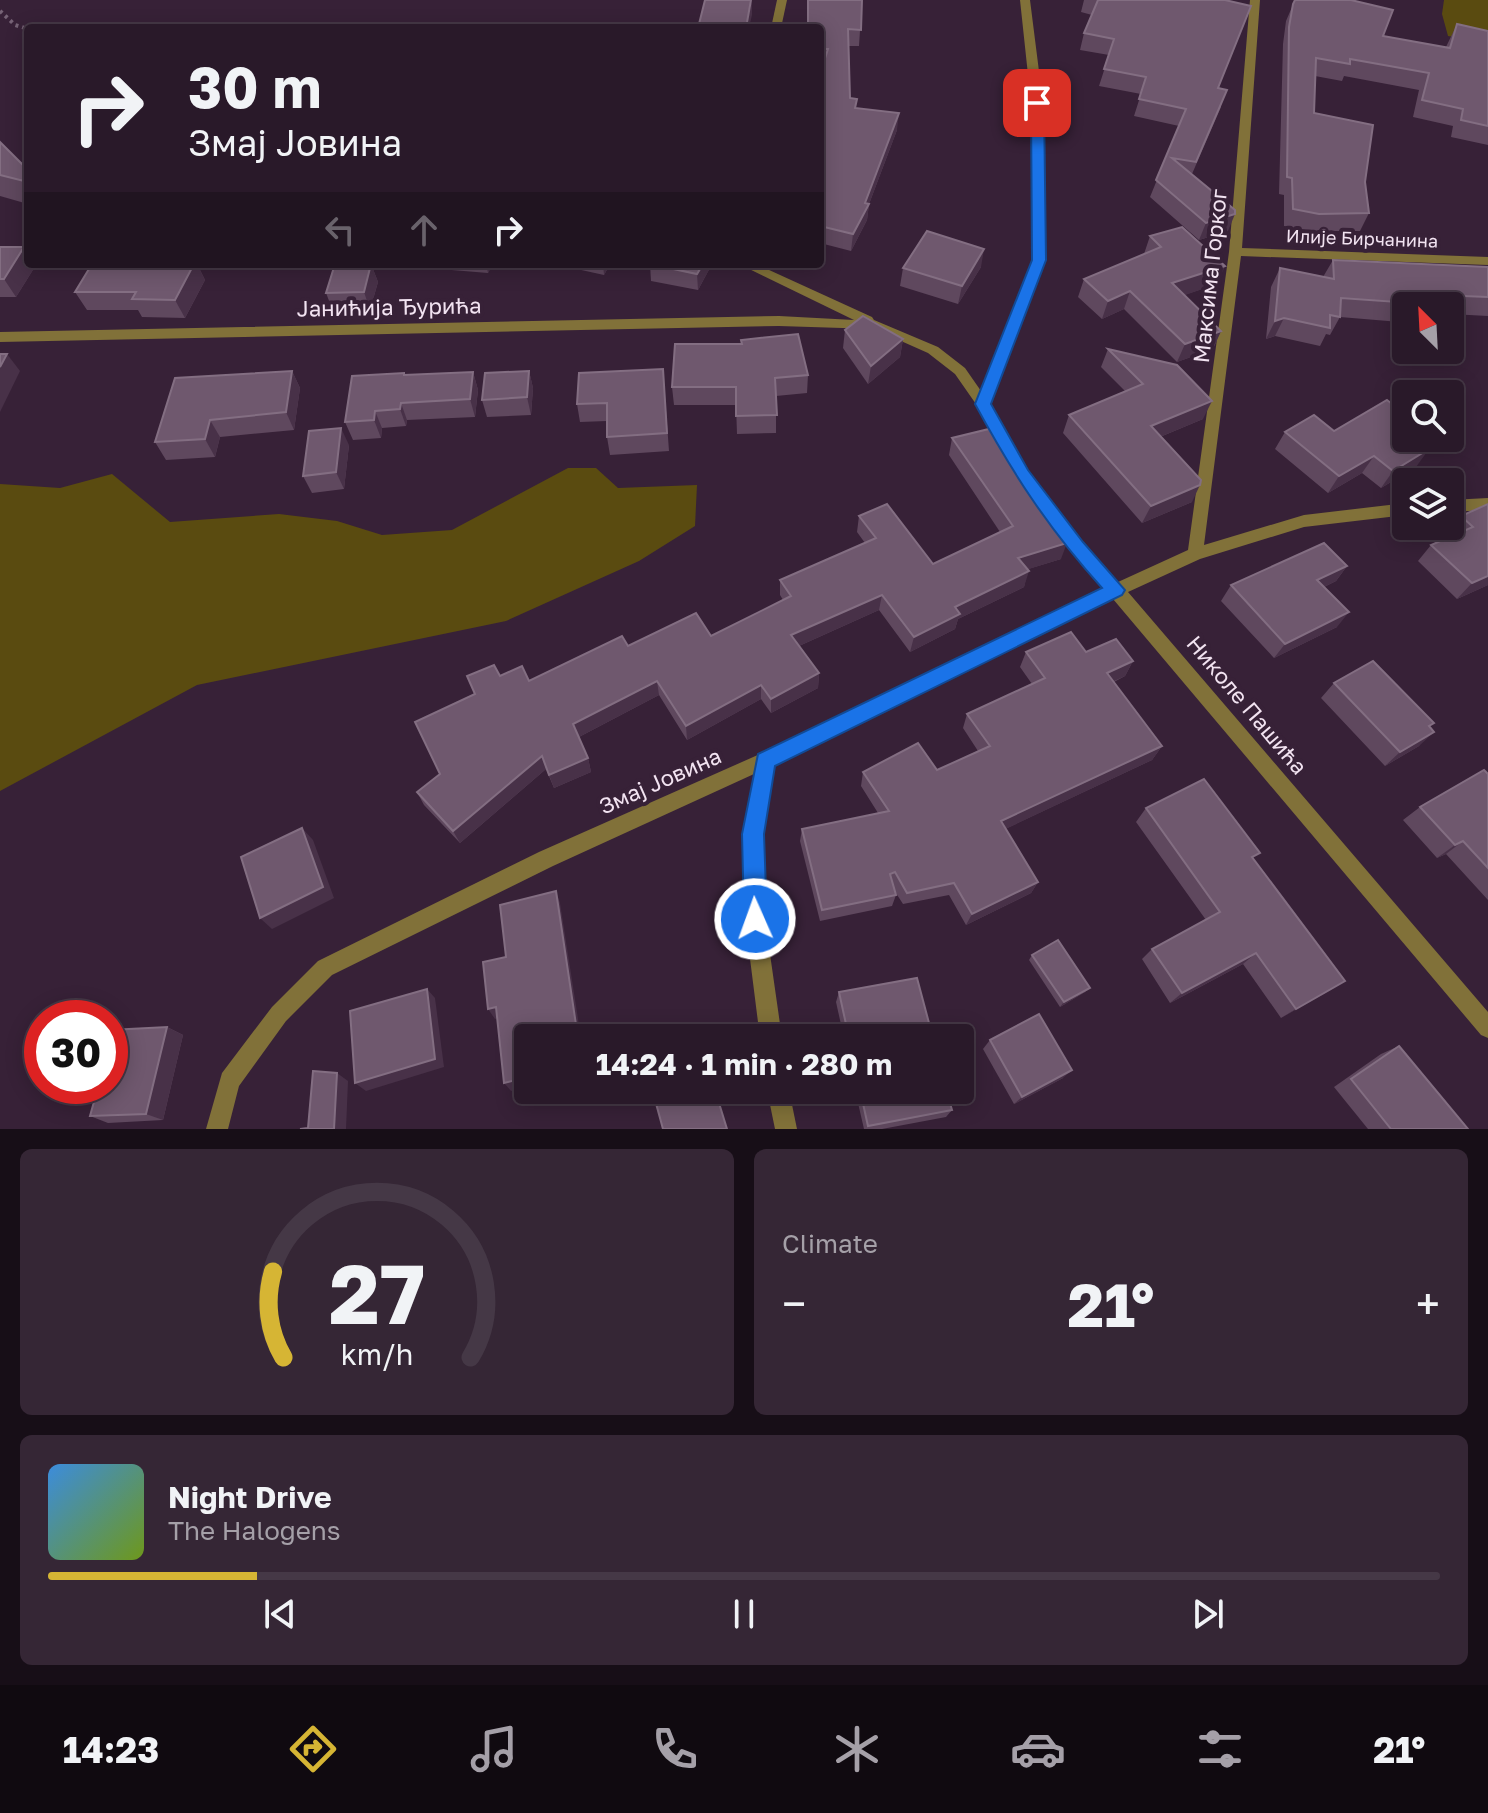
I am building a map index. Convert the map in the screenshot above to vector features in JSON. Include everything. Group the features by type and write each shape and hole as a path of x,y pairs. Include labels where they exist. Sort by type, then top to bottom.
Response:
{"street":[{"path":"777,24 782,0"},
{"path":"983,404 1039,260 1037,103 1025,0"},
{"name":"Максима Горког","path":"1195,554 1235,252 1255,0"},
{"name":"Илије Бирчанина","path":"1235,252 1488,261"},
{"path":"754,268 876,325"},
{"path":"779,321 794,316 801,309 803,298 792,284"},
{"name":"Јанићија Ђурића","path":"0,337 779,321 876,325 933,350 960,371 983,404"},
{"name":"Николе Пашића","path":"983,404 1022,474 1076,547 1116,590 1488,1028"},
{"path":"1464,505 1488,504"},
{"name":"Змај Јовина","path":"217,1129 230,1081 279,1014 325,968 546,859 766,760 1195,554 1304,521 1392,511"},
{"path":"766,760 753,834 755,919 769,1024"},
{"path":"781,1104 786,1129"}],"path":[{"path":"0,11 15,25 24,28"}],"shaded area":[{"path":"1444,0 1488,0 1488,43 1448,36 1442,14"},
{"path":"568,468 596,468 618,488 697,485 695,526 639,561 506,621 197,685 0,791 0,484 60,488 112,474 170,522 279,514 337,521 382,535 452,530"}],"building":[{"path":"705,0 751,0 747,24 699,24"},
{"path":"808,0 862,0 861,30 848,29 850,98 857,99 855,108 899,113 865,203 869,204 853,234 824,227 824,62 828,49 824,49 824,24 808,24"},
{"path":"1098,0 1225,0 1251,6 1218,88 1227,90 1196,162 1172,158 1235,210 1235,214 1206,223 1156,180 1186,109 1139,99 1146,77 1104,69 1114,39 1084,33"},
{"path":"1295,0 1351,0 1393,10 1383,36 1450,48 1457,24 1488,31 1488,126 1461,120 1463,109 1422,100 1429,73 1350,59 1350,64 1316,58 1314,113 1373,125 1365,182 1369,213 1319,214 1293,209 1292,178 1287,177 1289,27"},
{"path":"0,142 24,166 24,181 0,175"},
{"path":"1182,227 1225,266 1172,283 1221,331 1185,344 1130,291 1108,301 1084,279 1161,247 1150,236"},
{"path":"927,231 984,249 962,286 903,268"},
{"path":"0,247 24,247 4,279 0,279"},
{"path":"1333,260 1488,267 1488,297 1464,296 1464,292 1392,292 1392,302 1341,298 1340,317 1330,315 1330,328 1284,318 1275,321 1280,268 1334,279"},
{"path":"90,268 192,268 175,300 132,299 136,292 75,292"},
{"path":"334,268 370,268 364,292 326,293"},
{"path":"669,268 701,268 697,274"},
{"path":"863,316 903,339 871,366 845,330"},
{"path":"798,334 808,375 775,378 777,415 736,416 736,387 672,387 675,344 742,344 741,340"},
{"path":"1108,349 1177,365 1212,401 1151,426 1201,480 1200,485 1151,506 1069,415 1143,384"},
{"path":"0,354 7,354 0,367"},
{"path":"663,369 667,433 607,437 607,403 577,404 579,373"},
{"path":"292,371 286,412 210,420 205,439 155,442 175,378"},
{"path":"529,371 527,397 482,400 485,373"},
{"path":"473,372 470,399 401,403 400,409 375,411 374,420 345,422 352,376"},
{"path":"1387,400 1392,404 1392,452 1424,452 1392,470 1374,456 1339,476 1285,432 1314,415 1334,431"},
{"path":"341,428 336,472 303,476 309,431"},
{"path":"989,429 1067,543 1018,558 1029,571 955,607 960,614 914,637 882,595 791,635 819,673 771,699 761,685 686,726 657,681 573,724 588,758 549,775 542,756 453,831 417,792 440,774 415,722 475,694 467,676 494,665 500,676 522,666 529,681 622,636 628,646 696,613 711,636 791,596 780,580 876,538 859,516 887,504 933,564 1013,526 952,438"},
{"path":"1488,504 1488,576 1472,583 1431,545 1443,540 1464,540 1464,531 1473,527 1464,519 1464,515"},
{"path":"1324,543 1347,566 1317,580 1349,612 1285,644 1231,585"},
{"path":"1071,632 1086,652 1116,639 1133,661 1107,673 1162,746 1001,821 1038,882 972,914 954,883 907,893 895,872 890,874 896,895 822,910 802,829 889,811 863,772 918,743 937,770 990,746 967,714 1045,678 1026,652"},
{"path":"1373,661 1434,723 1429,726 1434,732 1400,752 1334,683"},
{"path":"1484,770 1488,774 1488,868 1463,841 1455,845 1420,807"},
{"path":"1204,779 1260,853 1252,857 1345,981 1296,1009 1256,953 1182,993 1152,949 1220,912 1146,808"},
{"path":"302,828 323,887 260,918 241,857"},
{"path":"556,891 576,1024 514,1024 514,1080 504,1083 496,1007 488,1009 483,962 506,957 500,905"},
{"path":"1058,940 1090,988 1064,1002 1032,955"},
{"path":"917,978 929,1024 846,1024 839,992"},
{"path":"427,989 435,1059 355,1083 350,1011"},
{"path":"1039,1014 1072,1070 1022,1097 990,1040"},
{"path":"167,1027 146,1114 90,1116 93,1104 128,1104 128,1029"},
{"path":"1399,1046 1468,1129 1391,1129 1351,1079"},
{"path":"313,1071 337,1073 334,1129 300,1129 308,1128"},
{"path":"656,1104 719,1104 727,1129 663,1129"},
{"path":"863,1104 950,1104 952,1110 868,1126"}],"route":[{"path":"755,919 753,834 766,760 1116,590 1076,547 1022,474 983,404 1039,260 1037,103"}]}
